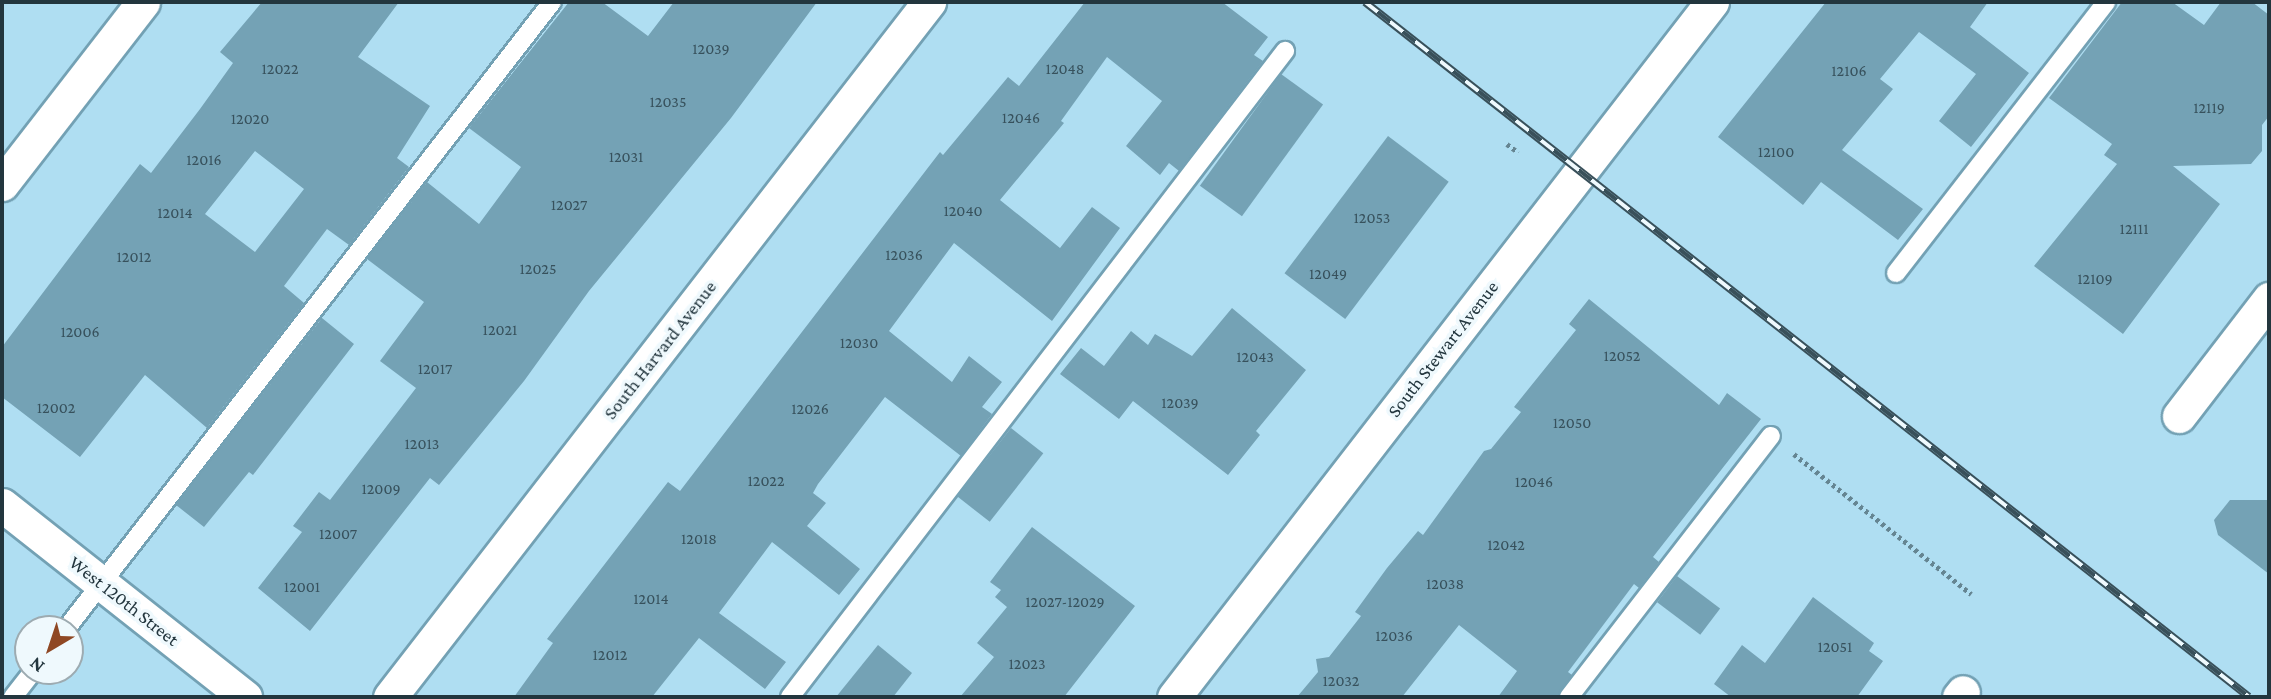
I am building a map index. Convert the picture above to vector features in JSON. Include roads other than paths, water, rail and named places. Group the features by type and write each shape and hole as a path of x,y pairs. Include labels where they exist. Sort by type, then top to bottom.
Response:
{"street":[{"path":"2,184 143,2"},
{"name":"South Harvard Avenue","path":"390,697 929,2"},
{"name":"South Stewart Avenue","path":"1174,697 1712,2"},
{"path":"2179,416 2269,299"},
{"name":"West 120th Street","path":"2,505 246,697"}],"lane":[{"path":"77,615 552,2"},
{"path":"1896,273 2106,2"},
{"path":"790,697 1286,51"},
{"path":"1569,697 1771,436"}],"railway":[{"path":"1365,2 2249,697"}]}
